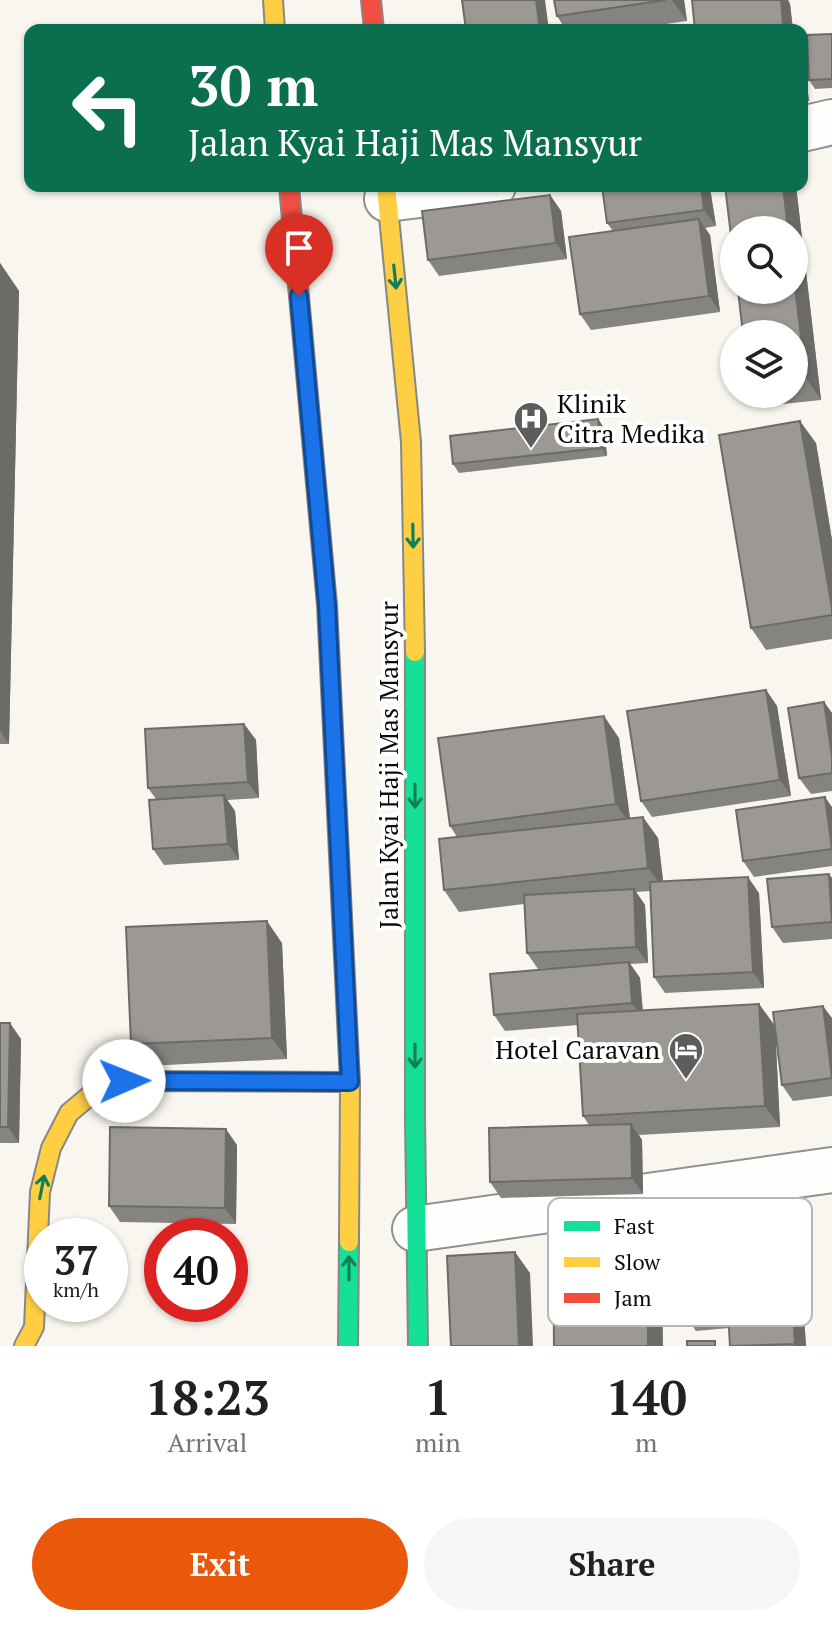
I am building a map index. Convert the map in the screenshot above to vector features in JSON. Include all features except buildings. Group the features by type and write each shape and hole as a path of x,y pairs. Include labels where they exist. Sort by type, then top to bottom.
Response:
{"main road":[{"path":"273,0 275,24"},
{"path":"371,0 373,24"},
{"name":"Jalan Kyai Haji Mas Mansyur","path":"290,192 327,605 350,1082 348,1346"},
{"name":"Jalan Kyai Haji Mas Mansyur","path":"386,193 411,442 416,672 415,1229 418,1346"},
{"path":"24,1346 34,1327 40,1192 51,1148 69,1113 94,1092 124,1081 350,1082"}],"street":[{"path":"808,128 832,122"},
{"path":"634,1198 832,1170"},
{"path":"415,1229 548,1210"}],"traffic: fast":[{"path":"415,652 418,1346"},
{"path":"348,1346 349,1242"}],"traffic: slow":[{"path":"273,0 275,24"},
{"path":"387,192 411,442 415,652"},
{"path":"337,813 350,1082 349,1242"},
{"path":"24,1346 34,1327 40,1192 51,1148 69,1113 94,1092 124,1081 350,1082"}],"traffic: jam":[{"path":"371,0 373,24"},
{"path":"290,192 327,605 337,813"}],"place":[{"name":"Klinik Citra Medika","path":"531,450"},
{"name":"Hotel Caravan","path":"686,1081"}],"route":[{"path":"124,1081 350,1082 327,605 299,296"}]}
